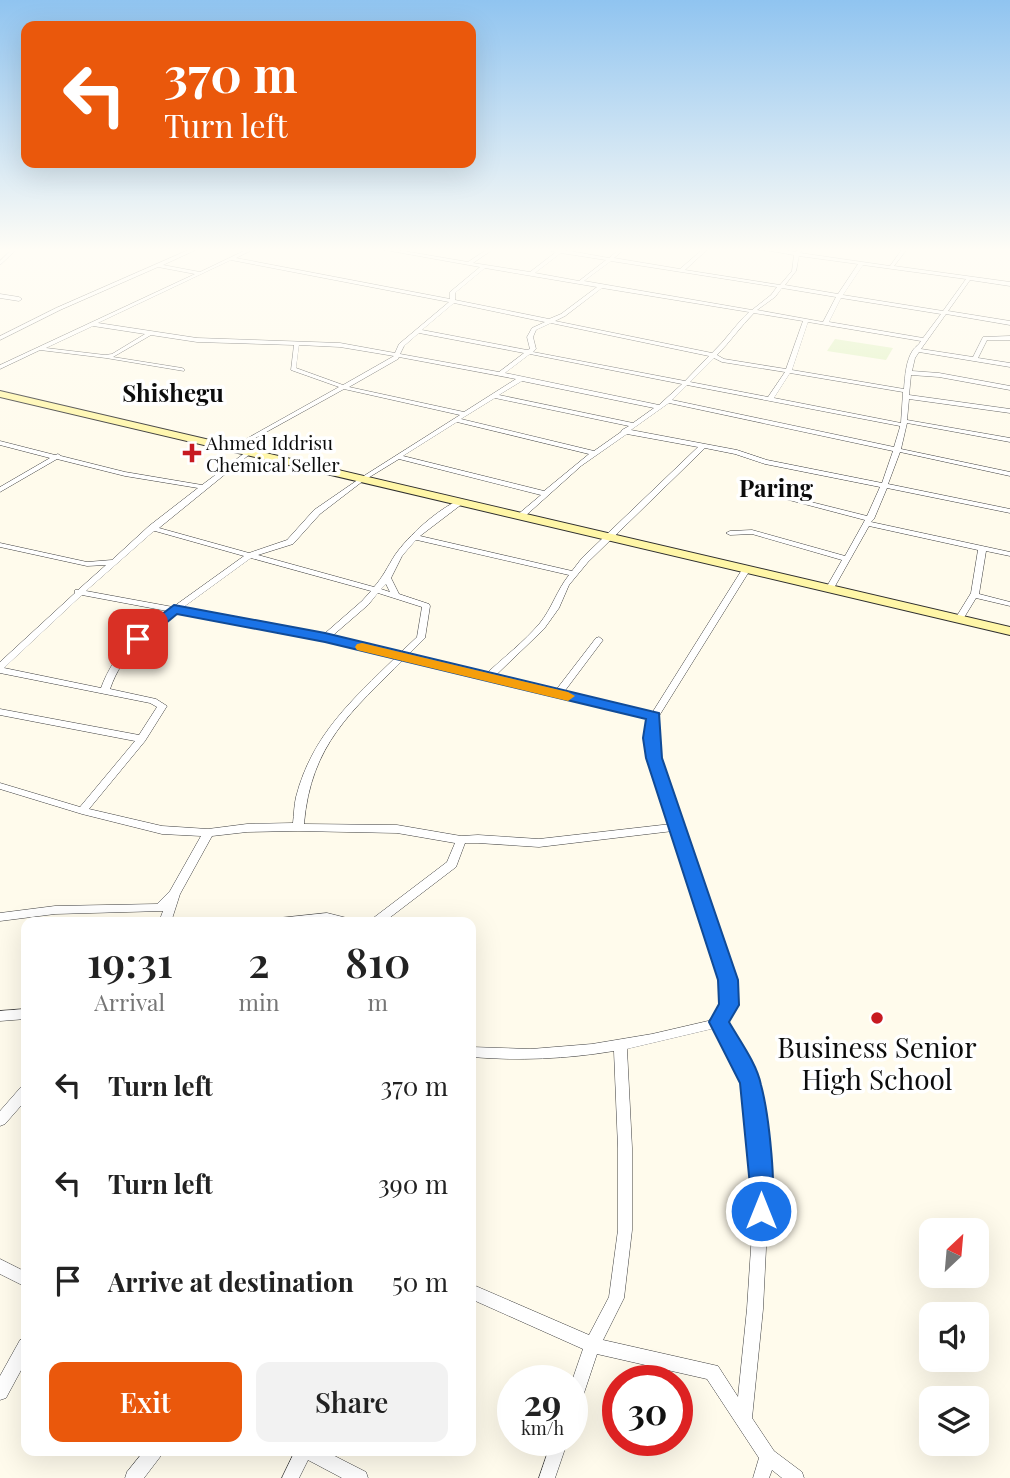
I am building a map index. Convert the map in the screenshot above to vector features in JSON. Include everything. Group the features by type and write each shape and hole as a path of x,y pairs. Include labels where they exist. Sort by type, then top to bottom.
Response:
{"main road":[{"path":"0,394 1010,631"}],"street":[{"path":"0,338 42,317"},
{"path":"0,367 108,317"},
{"path":"399,356 398,349 401,345 434,317"},
{"path":"523,317 712,355 722,360 1010,411"},
{"path":"500,374 530,352 534,345 531,333 539,325 550,323 558,317"},
{"path":"520,516 632,425 668,401 729,340 747,317"},
{"path":"788,317 923,340"},
{"path":"825,324 829,317"},
{"path":"830,589 869,521 883,485 904,423 907,373 916,350 941,317"},
{"path":"974,317 1010,323"},
{"path":"770,399 789,370 806,320"},
{"path":"93,324 149,334 207,340 340,345 522,378 660,407"},
{"path":"418,331 770,399 1010,440"},
{"path":"105,357 114,355 149,334"},
{"path":"975,359 985,338 1010,338"},
{"path":"297,344 293,369 343,387 466,414"},
{"path":"42,349 182,370"},
{"path":"916,350 1010,365"},
{"path":"232,449 399,356"},
{"path":"907,373 948,376 1010,388"},
{"path":"104,692 111,673 130,646 174,610 250,555 290,542 317,512 361,480 522,378"},
{"path":"494,396 632,425"},
{"path":"668,401 1010,474"},
{"path":"457,420 596,454"},
{"path":"624,432 1010,512"},
{"path":"0,443 125,474 202,487"},
{"path":"488,677 541,627 574,574 702,447"},
{"path":"0,669 78,592 202,487 248,453"},
{"path":"0,490 58,456"},
{"path":"398,457 547,494"},
{"path":"755,490 869,521 1010,554"},
{"path":"325,638 375,592 387,578 391,565 425,527 459,502"},
{"path":"152,528 426,606 421,638 351,705 329,733 308,778 298,827"},
{"path":"730,533 752,532 847,559"},
{"path":"417,538 574,574"},
{"path":"0,545 87,564 115,561"},
{"path":"959,619 974,595 982,549"},
{"path":"476,1053 494,1055 571,1053 685,1032 719,1022 729,1005 728,980 654,758 651,738 654,716 746,570"},
{"path":"387,578 396,596"},
{"path":"78,592 325,638 654,716"},
{"path":"974,595 1010,604"},
{"path":"558,694 599,640"},
{"path":"0,669 153,701 162,706 142,738 82,811"},
{"path":"0,712 142,738"},
{"path":"0,786 82,811 162,830 208,833 247,828 298,827 397,830 461,840 478,838 539,843 679,827"},
{"path":"167,917 174,894 208,833"},
{"path":"383,917 452,864 461,840"},
{"path":"0,917 55,910 160,908 174,894"},
{"path":"160,908 163,917"},
{"path":"0,1016 21,1014"},
{"path":"719,1022 750,1083 762,1186 755,1308 744,1419"},
{"path":"585,1365 592,1345 616,1298 625,1230 625,1148 620,1044"},
{"path":"0,1120 21,1097"},
{"path":"0,1266 21,1277"},
{"path":"476,1293 592,1345 712,1372 768,1457 796,1478"},
{"path":"0,1392 21,1355"},
{"path":"133,1478 150,1456"},
{"path":"290,1478 303,1456"},
{"path":"316,1456 360,1478"},
{"path":"547,1478 555,1456"},
{"path":"761,1478 768,1457"}],"green space":[{"path":"835,339 893,348 886,360 827,351"}],"slow traffic":[{"path":"362,647 568,696"}],"place":[{"name":"Ahmed Iddrisu Chemical Seller","path":"192,453"},
{"name":"Business Senior High School","path":"877,1018"}],"district":[{"name":"Shishegu","path":"173,392"},
{"name":"Paring","path":"776,487"}],"route":[{"path":"138,639 174,610 325,638 654,716 651,738 654,758 728,980 729,1005 719,1022 750,1083 762,1186 761,1211"}]}
